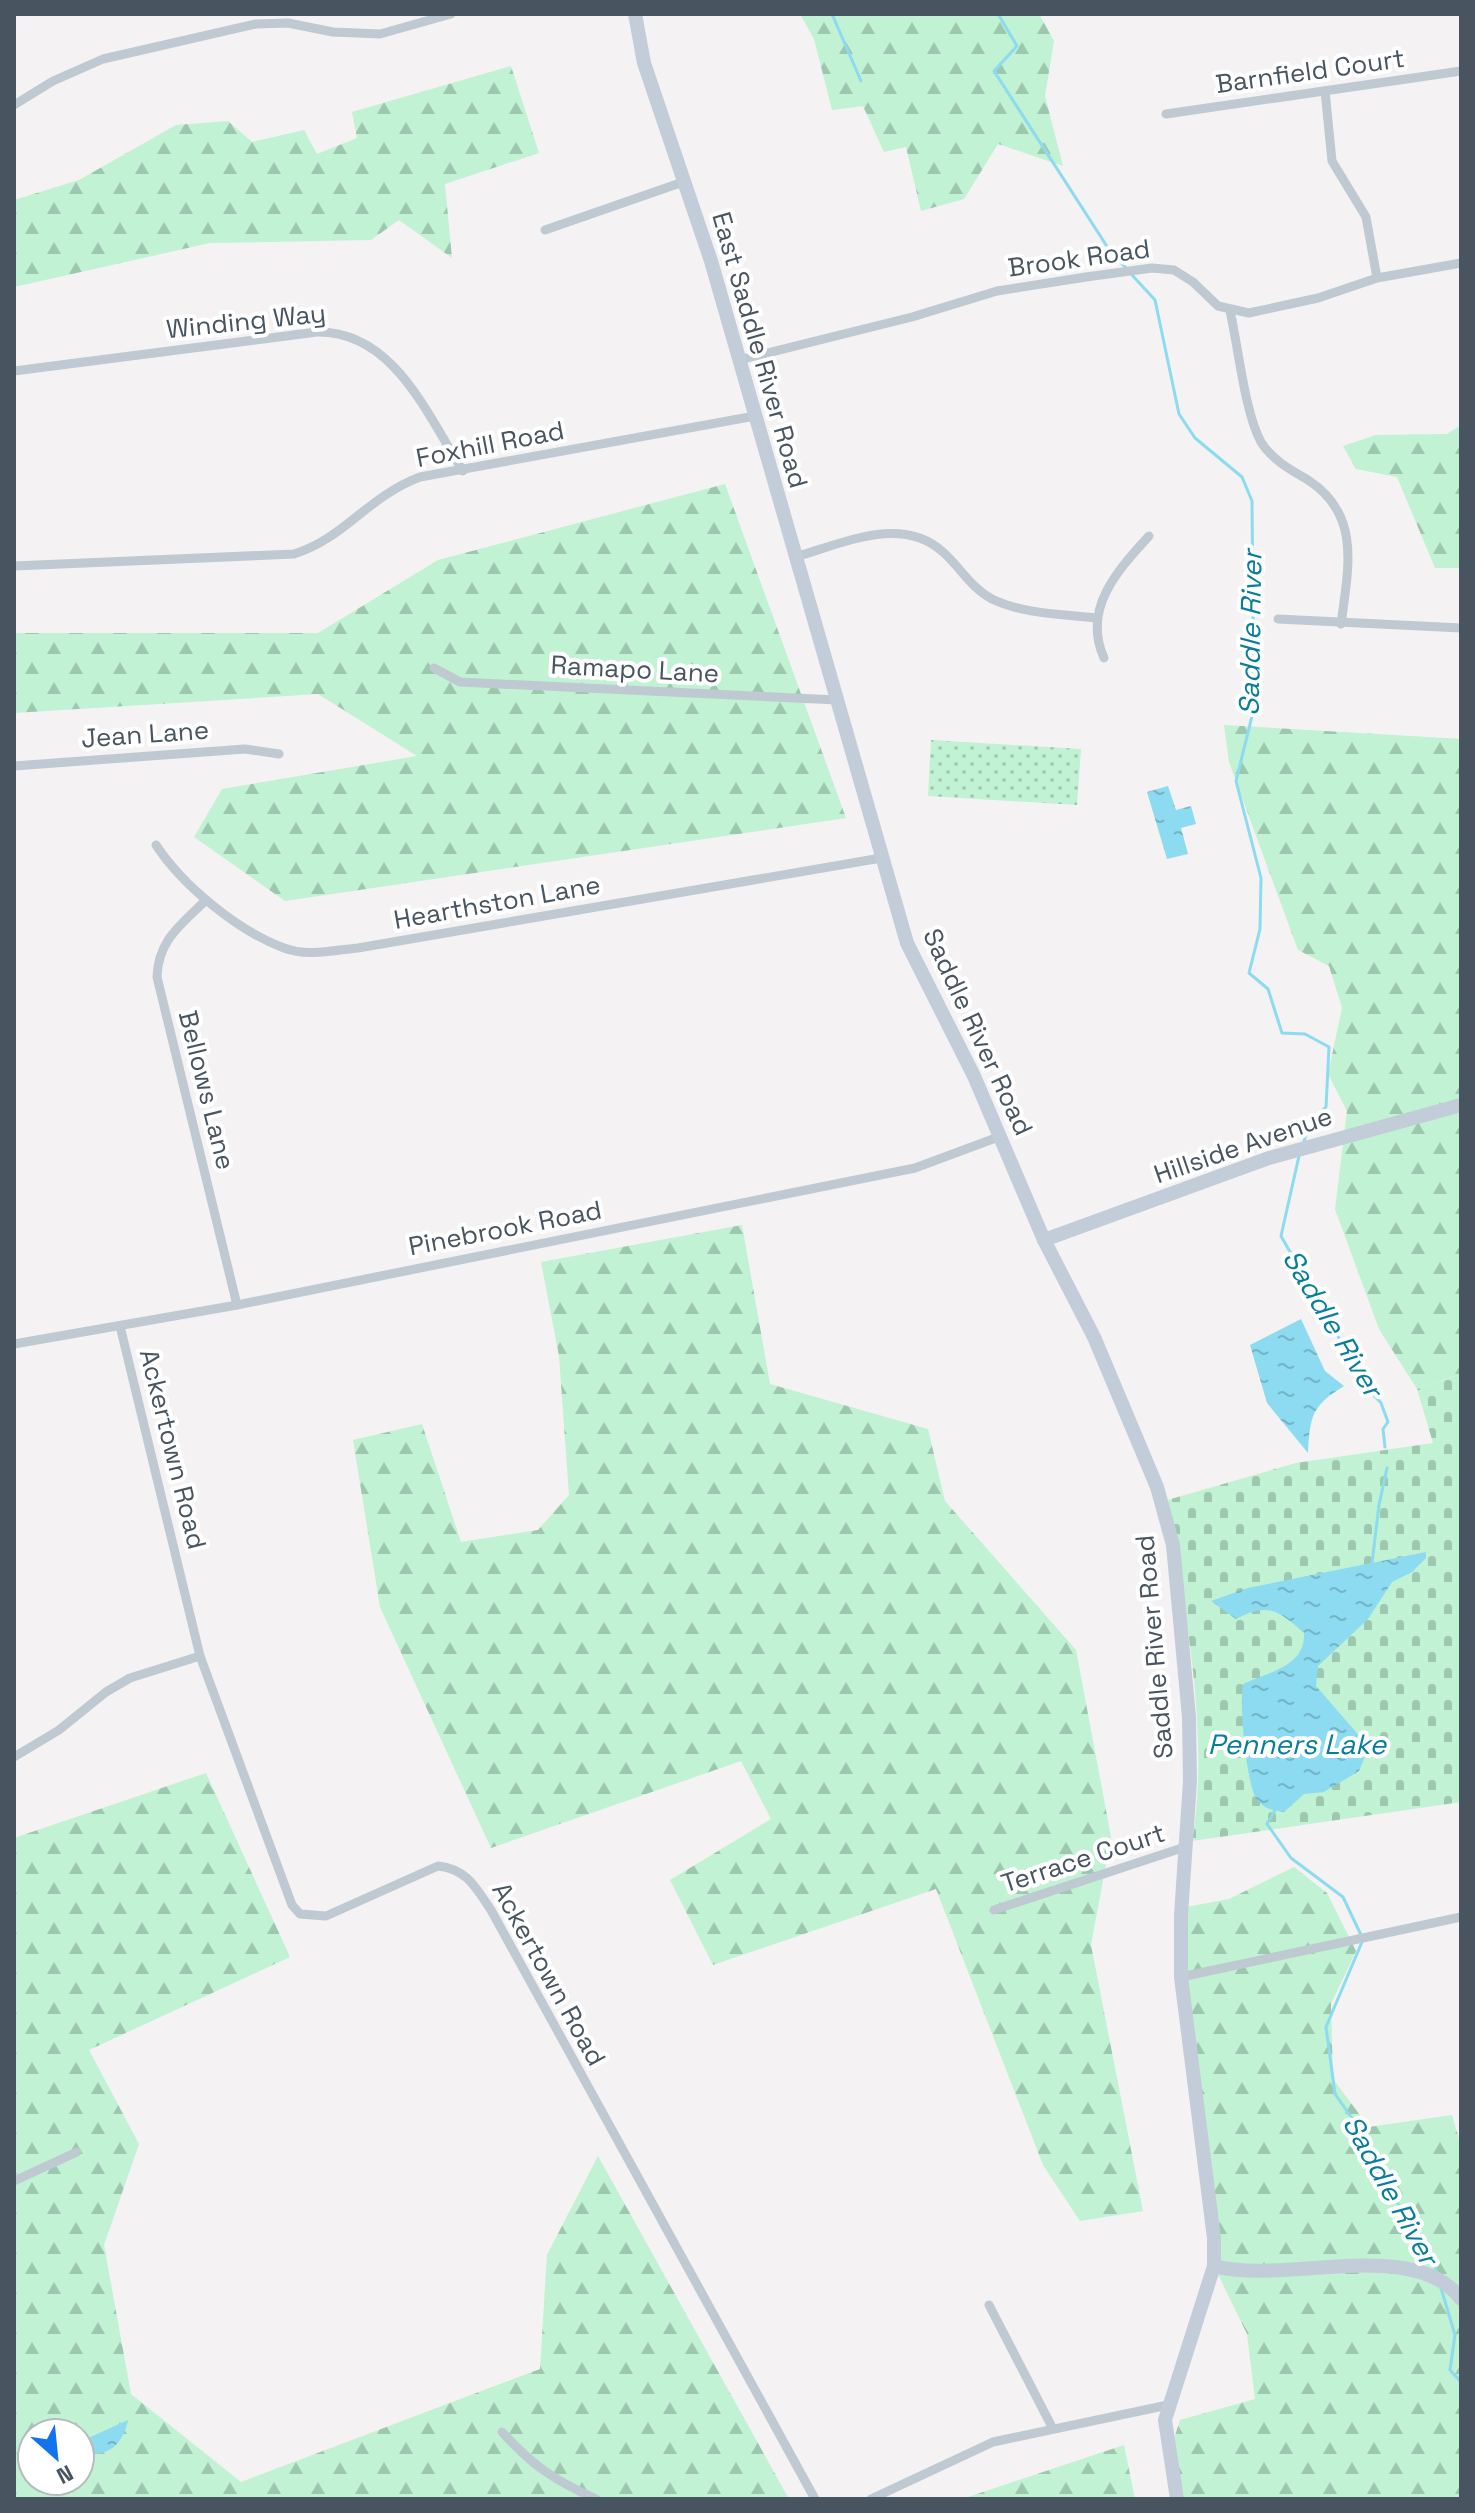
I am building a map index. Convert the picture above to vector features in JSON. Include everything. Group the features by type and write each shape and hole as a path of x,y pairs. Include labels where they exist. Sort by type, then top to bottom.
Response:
{"main road":[{"name":"East Saddle River Road","path":"635,14 644,63 739,360 838,700"},
{"name":"Saddle River Road","path":"838,700 907,943 1001,1136 1044,1240 1094,1337 1151,1474 1173,1545 1189,1717 1190,1781 1181,1977 1214,2238 1214,2266 1168,2405 1165,2439 1177,2499"},
{"name":"Hillside Avenue","path":"1044,1240 1269,1158 1461,1105"},
{"path":"1214,2266 1240,2273 1362,2265 1406,2268 1432,2274 1451,2285 1461,2299"}],"street":[{"path":"14,105 53,81 103,59 256,24 288,23 333,32 380,34 451,14"},
{"name":"Barnfield Court","path":"1166,114 1461,71"},
{"path":"1325,91 1332,161 1366,217 1377,278"},
{"path":"545,230 683,182"},
{"path":"1341,624 1350,560 1344,521 1330,498 1277,460 1260,441 1230,311 1249,313 1287,307 1377,278 1461,263"},
{"name":"Brook Road","path":"739,360 899,321 997,291 1137,270 1174,270 1193,282 1208,299 1230,311"},
{"name":"Winding Way","path":"14,371 317,332 345,334 372,345 394,365 463,471"},
{"name":"Foxhill Road","path":"14,566 294,554 325,541 368,504 400,484 420,477 755,416"},
{"path":"795,557 877,535 902,533 937,547 978,590 991,598 1025,609 1096,618"},
{"path":"1104,658 1097,642 1096,618 1109,584 1149,536"},
{"path":"1278,619 1461,628"},
{"name":"Ramapo Lane","path":"434,668 460,682 838,700"},
{"name":"Jean Lane","path":"14,766 245,749 279,754"},
{"name":"Hearthston Lane","path":"156,845 171,867 206,900 285,948 307,953 358,948 881,858"},
{"name":"Bellows Lane","path":"206,900 166,941 158,956 157,977 237,1305"},
{"name":"Pinebrook Road","path":"14,1344 237,1305 915,1168 1001,1136"},
{"name":"Ackertown Road","path":"120,1326 200,1656 282,1882 300,1914 326,1916 438,1866 455,1868 471,1879 491,1910 815,2499"},
{"path":"14,1757 59,1730 106,1692 130,1678 200,1656"},
{"name":"Terrace Court","path":"994,1910 1185,1847"},
{"path":"1181,1977 1461,1917"},
{"path":"14,2181 77,2152"},
{"path":"989,2305 1052,2427"},
{"path":"871,2499 981,2447 1052,2427 1168,2405"},
{"path":"502,2432 530,2463 552,2479 596,2499"}],"green space":[{"path":"800,14 1039,14 1054,41 1045,96 1063,166 998,144 964,199 921,211 906,147 884,152 863,106 832,110 814,39"},
{"path":"511,66 539,153 445,184 452,258 399,220 371,240 210,243 14,287 14,200 79,180 176,125 228,121 252,142 304,130 317,154 357,138 352,112"},
{"path":"1461,425 1461,568 1435,568 1397,477 1356,469 1343,446 1376,435 1447,434"},
{"path":"725,484 846,818 285,901 194,837 222,789 417,756 318,694 14,713 14,633 318,633 438,560"},
{"path":"1224,725 1461,739 1461,1374 1417,1389 1379,1329 1335,1209 1347,1111 1328,1074 1342,1008 1329,966 1298,950 1229,762"},
{"path":"931,740 1081,749 1077,805 928,796"},
{"path":"742,1225 770,1384 928,1429 945,1501 1076,1650 1111,1837 1091,1945 1143,2211 1080,2221 1043,2165 936,1889 713,1965 670,1880 771,1819 741,1761 491,1848 380,1607 353,1440 422,1424 461,1542 538,1530 569,1495 559,1356 541,1262"},
{"path":"1461,1374 1461,1802 1192,1841 1197,1801 1197,1715 1187,1626 1164,1501 1296,1463 1433,1443 1417,1389"},
{"path":"206,1773 290,1957 89,2050 139,2144 104,2245 131,2394 241,2482 540,2369 547,2255 598,2156 789,2499 14,2499 14,1838"},
{"path":"1294,1867 1327,1893 1356,1951 1331,2004 1333,2079 1369,2127 1452,2115 1461,2146 1461,2499 1177,2499 1168,2457 1180,2420 1255,2399 1247,2334 1214,2266 1181,1908 1229,1899"},
{"path":"1124,2445 1135,2499 962,2499"}],"water":[{"path":"1168,786 1176,810 1191,806 1196,824 1181,828 1188,854 1167,859 1147,792"},
{"path":"1301,1319 1325,1371 1344,1386 1325,1400 1315,1413 1308,1453 1267,1403 1250,1345"},
{"name":"Penners Lake","path":"1426,1552 1426,1558 1412,1572 1392,1582 1368,1619 1318,1666 1316,1686 1369,1747 1359,1771 1324,1792 1304,1794 1284,1812 1265,1807 1252,1789 1246,1760 1243,1684 1292,1660 1303,1644 1304,1633 1272,1611 1256,1611 1236,1619 1211,1601 1248,1588"},
{"path":"128,2420 120,2440 110,2450 96,2454 96,2434"}],"waterway":[{"path":"832,14 861,81"},
{"name":"Saddle River","path":"998,14 1017,46 994,71 1110,251 1127,269"},
{"name":"Saddle River","path":"1132,275 1155,300 1179,414 1195,438 1242,477 1252,501 1254,708 1236,781 1261,878 1260,929 1249,973 1268,989 1282,1033 1305,1034 1329,1047 1326,1107 1309,1124 1303,1145"},
{"name":"Saddle River","path":"1299,1156 1281,1236 1368,1389 1381,1403 1388,1422 1383,1429 1385,1447"},
{"name":"Saddle River","path":"1372,1563 1387,1468"},
{"name":"Saddle River","path":"1275,1810 1267,1824 1291,1858 1343,1897 1361,1935"},
{"name":"Saddle River","path":"1362,1942 1326,2027 1335,2094 1363,2134 1386,2187 1430,2249 1437,2273"},
{"name":"Saddle River","path":"1441,2288 1455,2335 1450,2370 1461,2382"}]}
